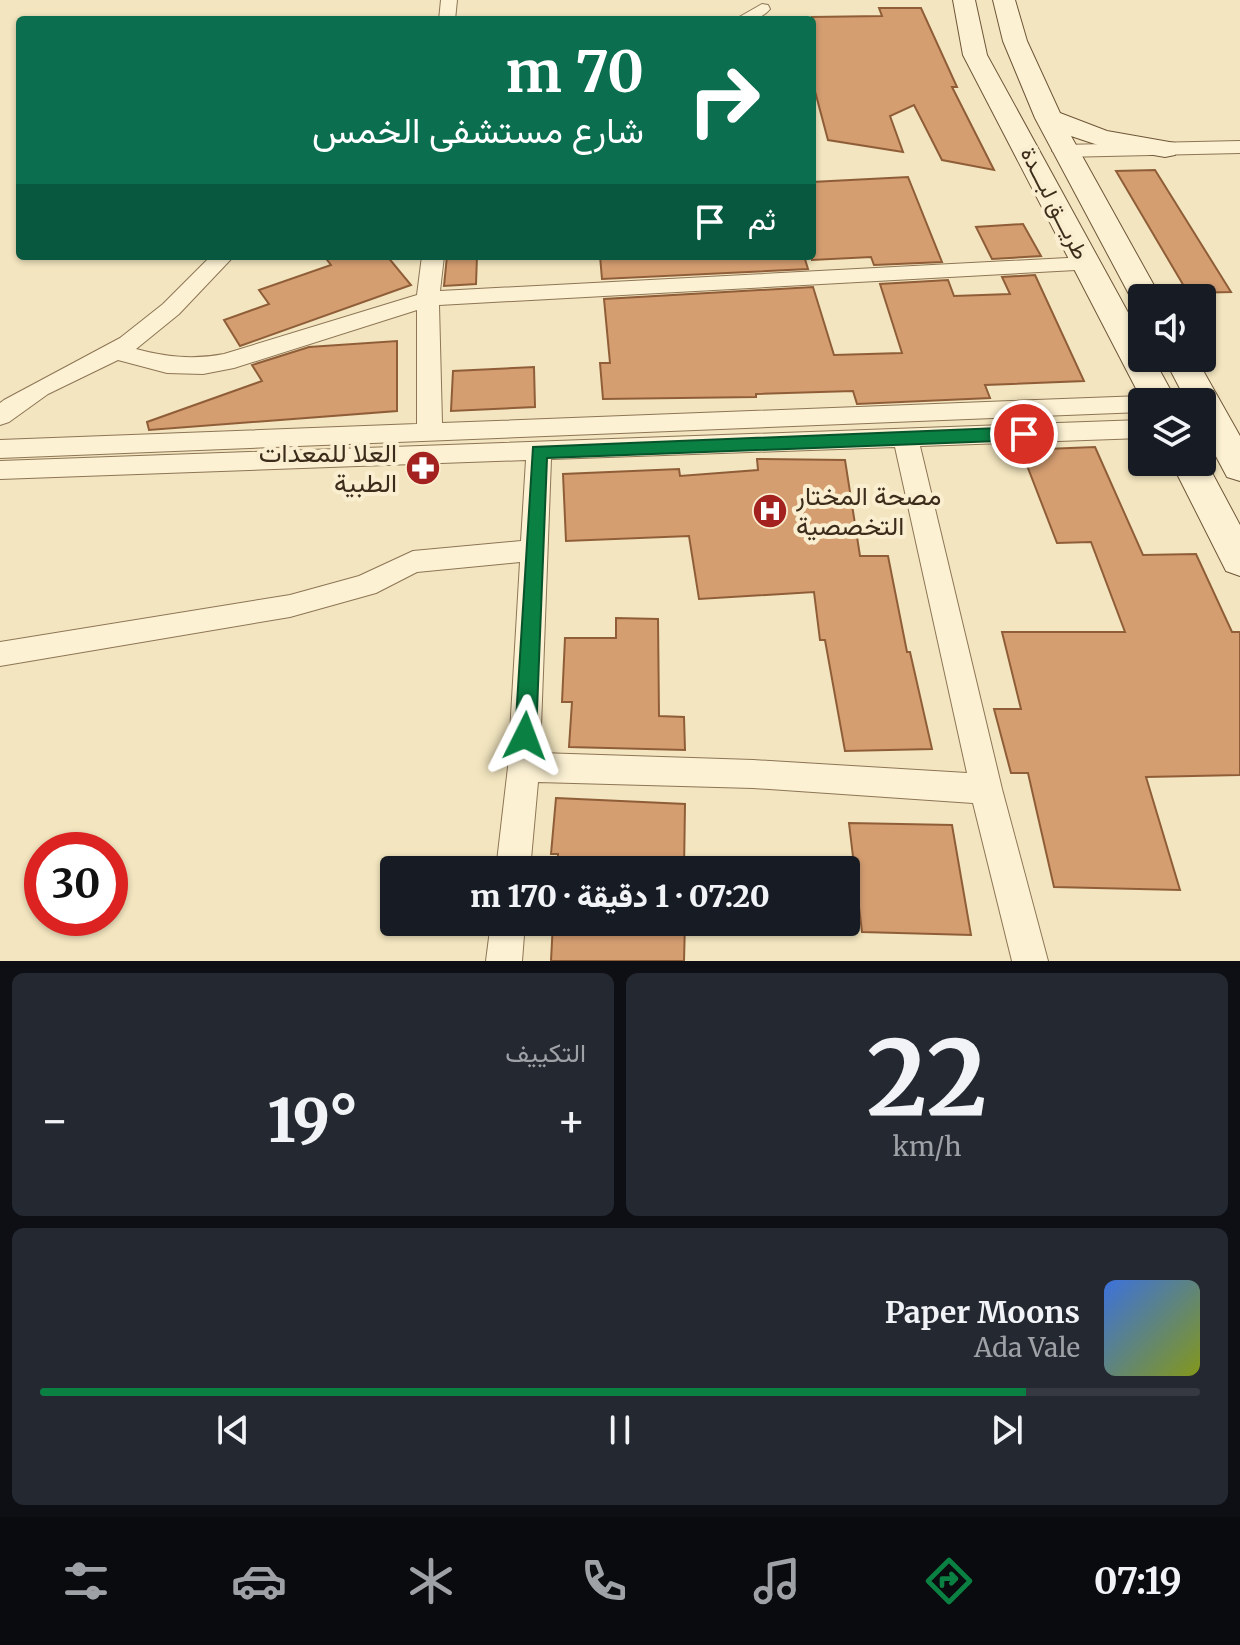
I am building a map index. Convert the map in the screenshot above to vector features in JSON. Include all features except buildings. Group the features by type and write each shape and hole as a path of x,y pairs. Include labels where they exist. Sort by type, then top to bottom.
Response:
{"street":[{"name":"طريـــق لبـــدة","path":"1004,0 1019,51 1062,151 1138,284"},
{"name":"طريـــق لبـــدة","path":"954,4 970,34 975,55 1152,388"},
{"path":"749,16 762,9"},
{"path":"1048,118 1101,138 1154,149"},
{"path":"1082,185 1118,160 1154,149"},
{"path":"1062,151 1154,149 1236,153"},
{"path":"0,416 42,388 115,351 158,321 219,260"},
{"path":"430,432 428,299 433,260"},
{"path":"115,351 167,365 203,366 226,362 428,299 1086,264"},
{"path":"1,468 430,432 1128,405"},
{"path":"1,468 1128,430"},
{"path":"1216,432 1240,468"},
{"path":"906,438 986,789 1030,961"},
{"path":"514,856 524,767 539,452"},
{"path":"1196,476 1240,561"},
{"path":"0,654 290,606 366,585 392,571 426,560 535,550"},
{"path":"524,767 753,774 986,789"},
{"path":"504,961 507,936"}],"place":[{"name":"العلا للمعدات الطبية","path":"423,468"},
{"name":"مصحة المختار التخصصية","path":"770,511"}],"route":[{"path":"525,736 539,452 1024,434"}]}
